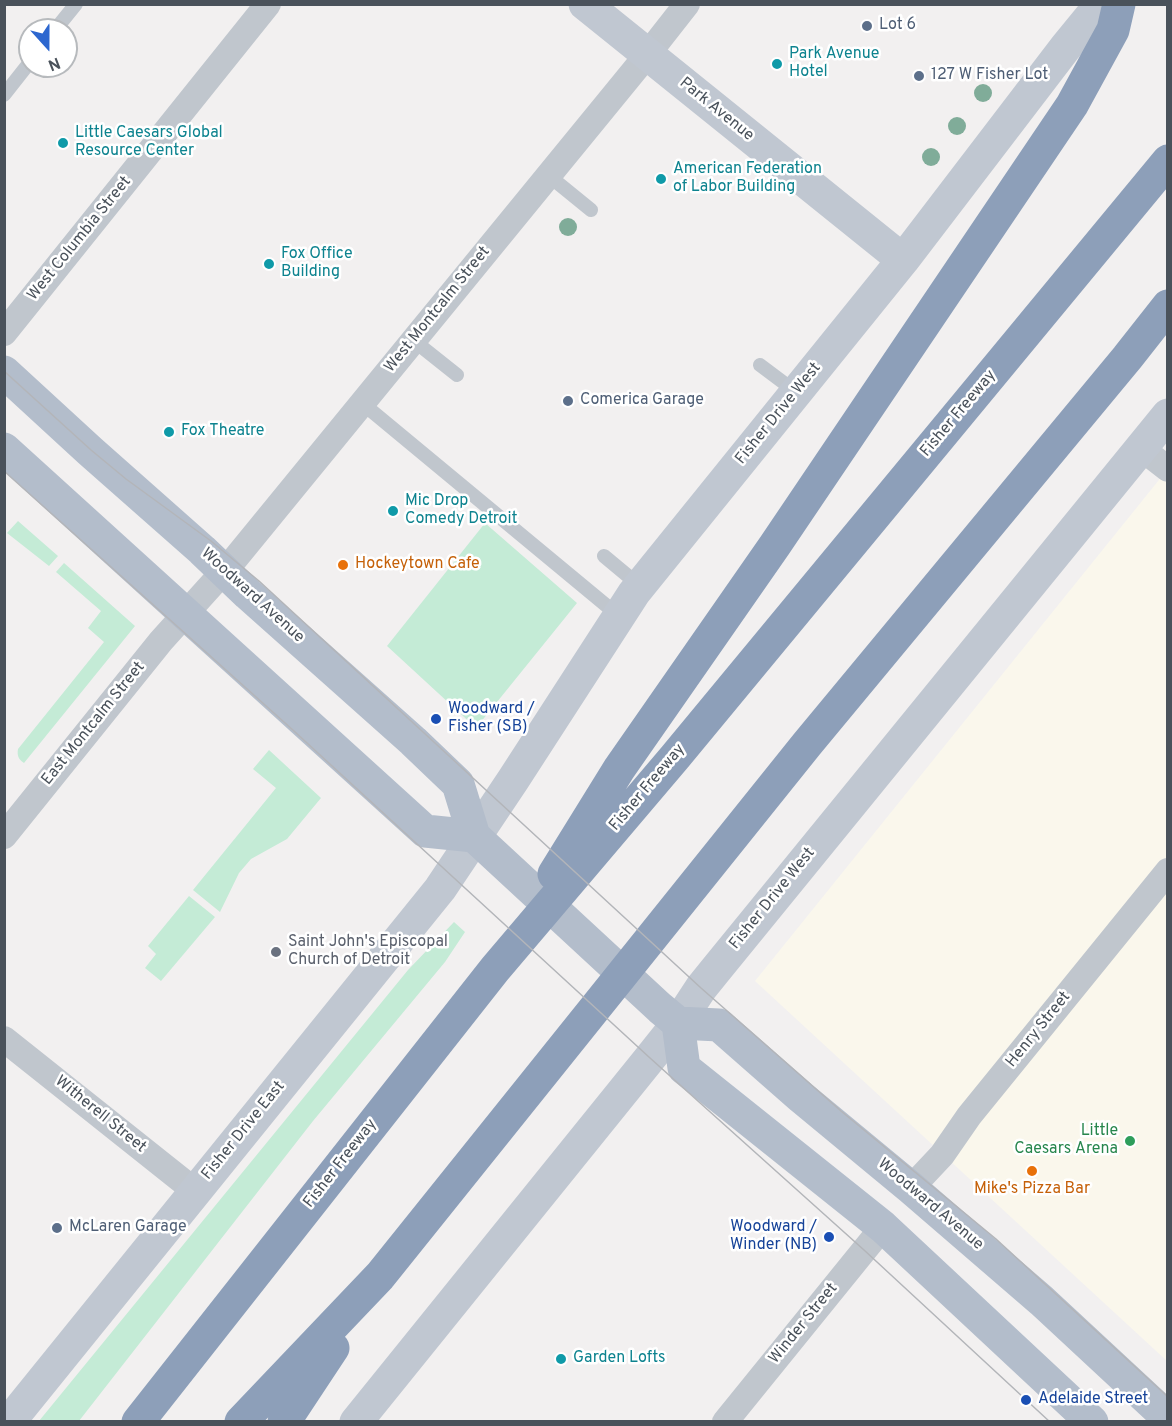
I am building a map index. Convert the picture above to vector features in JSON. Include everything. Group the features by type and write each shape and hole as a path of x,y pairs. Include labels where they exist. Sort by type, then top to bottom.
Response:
{"highway":[{"path":"495,969 619,769 768,555 1072,105 1113,30 1119,4"},
{"name":"Fisher Freeway","path":"138,1422 495,969 690,739 1167,161"},
{"path":"241,1422 380,1276 807,744 1167,306"},
{"path":"284,1422 380,1276"}],"main road":[{"name":"Woodward Avenue","path":"4,372 458,784 474,836 669,1015 719,1025 1042,1301 1167,1418"},
{"path":"4,449 425,831 474,836"},
{"path":"669,1015 684,1068 883,1227 1080,1418"}],"street":[{"name":"West Columbia Street","path":"4,333 268,4"},
{"name":"Park Avenue","path":"585,4 903,260"},
{"name":"West Montcalm Street","path":"186,614 224,572 687,4"},
{"name":"Fisher Drive West","path":"474,836 640,586 903,260 1101,4"},
{"name":"Fisher Drive West","path":"669,1015 701,987 712,974 1167,415"},
{"path":"1141,448 1167,469"},
{"name":"East Montcalm Street","path":"4,836 161,641 186,614"},
{"name":"Fisher Drive East","path":"9,1422 440,890 474,836"},
{"name":"Henry Street","path":"911,1188 942,1155 969,1116 1167,871"},
{"path":"356,1422 669,1015"},
{"name":"Witherell Street","path":"4,1039 195,1191"},
{"name":"Winder Street","path":"725,1422 883,1227"}],"lane":[{"path":"65,18 76,4"},
{"path":"4,94 18,77"},
{"path":"548,175 591,210"},
{"path":"413,340 457,375"},
{"path":"760,365 796,392"},
{"path":"362,403 619,616"},
{"path":"604,556 640,586"}],"shaded area":[{"path":"1167,470 1167,1361 755,981"}],"green space":[{"path":"18,521 58,556 49,566 7,533"},
{"path":"485,523 577,603 476,728 387,646"},
{"path":"64,563 135,626 24,763 18,757 18,749 104,642 88,628 101,611 56,572"},
{"path":"269,750 321,798 287,839 251,859 239,873 220,912 193,890 276,788 253,769"},
{"path":"189,896 215,917 161,981 145,968 156,954 148,946"},
{"path":"454,922 465,932 445,962 313,1121 79,1421 39,1421 408,970"}],"tram line":[{"path":"4,371 126,479 211,541 259,581 701,988 841,1111 996,1239 1168,1397"},
{"path":"4,471 294,731 1050,1422"}],"place":[{"name":"Lot 6","path":"867,26"},
{"name":"Park Avenue Hotel","path":"777,64"},
{"name":"127 W Fisher Lot","path":"919,76"},
{"name":"Little Caesars Global Resource Center","path":"63,143"},
{"name":"American Federation of Labor Building","path":"661,179"},
{"name":"Fox Office Building","path":"269,264"},
{"name":"Comerica Garage","path":"568,401"},
{"name":"Fox Theatre","path":"169,432"},
{"name":"Mic Drop Comedy Detroit","path":"393,511"},
{"name":"Hockeytown Cafe","path":"343,565"},
{"name":"Woodward / Fisher (SB)","path":"436,719"},
{"name":"Saint John's Episcopal Church of Detroit","path":"276,952"},
{"name":"Little Caesars Arena","path":"1130,1141"},
{"name":"Mike's Pizza Bar","path":"1032,1171"},
{"name":"McLaren Garage","path":"57,1228"},
{"name":"Woodward / Winder (NB)","path":"829,1237"},
{"name":"Garden Lofts","path":"561,1359"},
{"name":"Adelaide Street","path":"1026,1400"}]}
